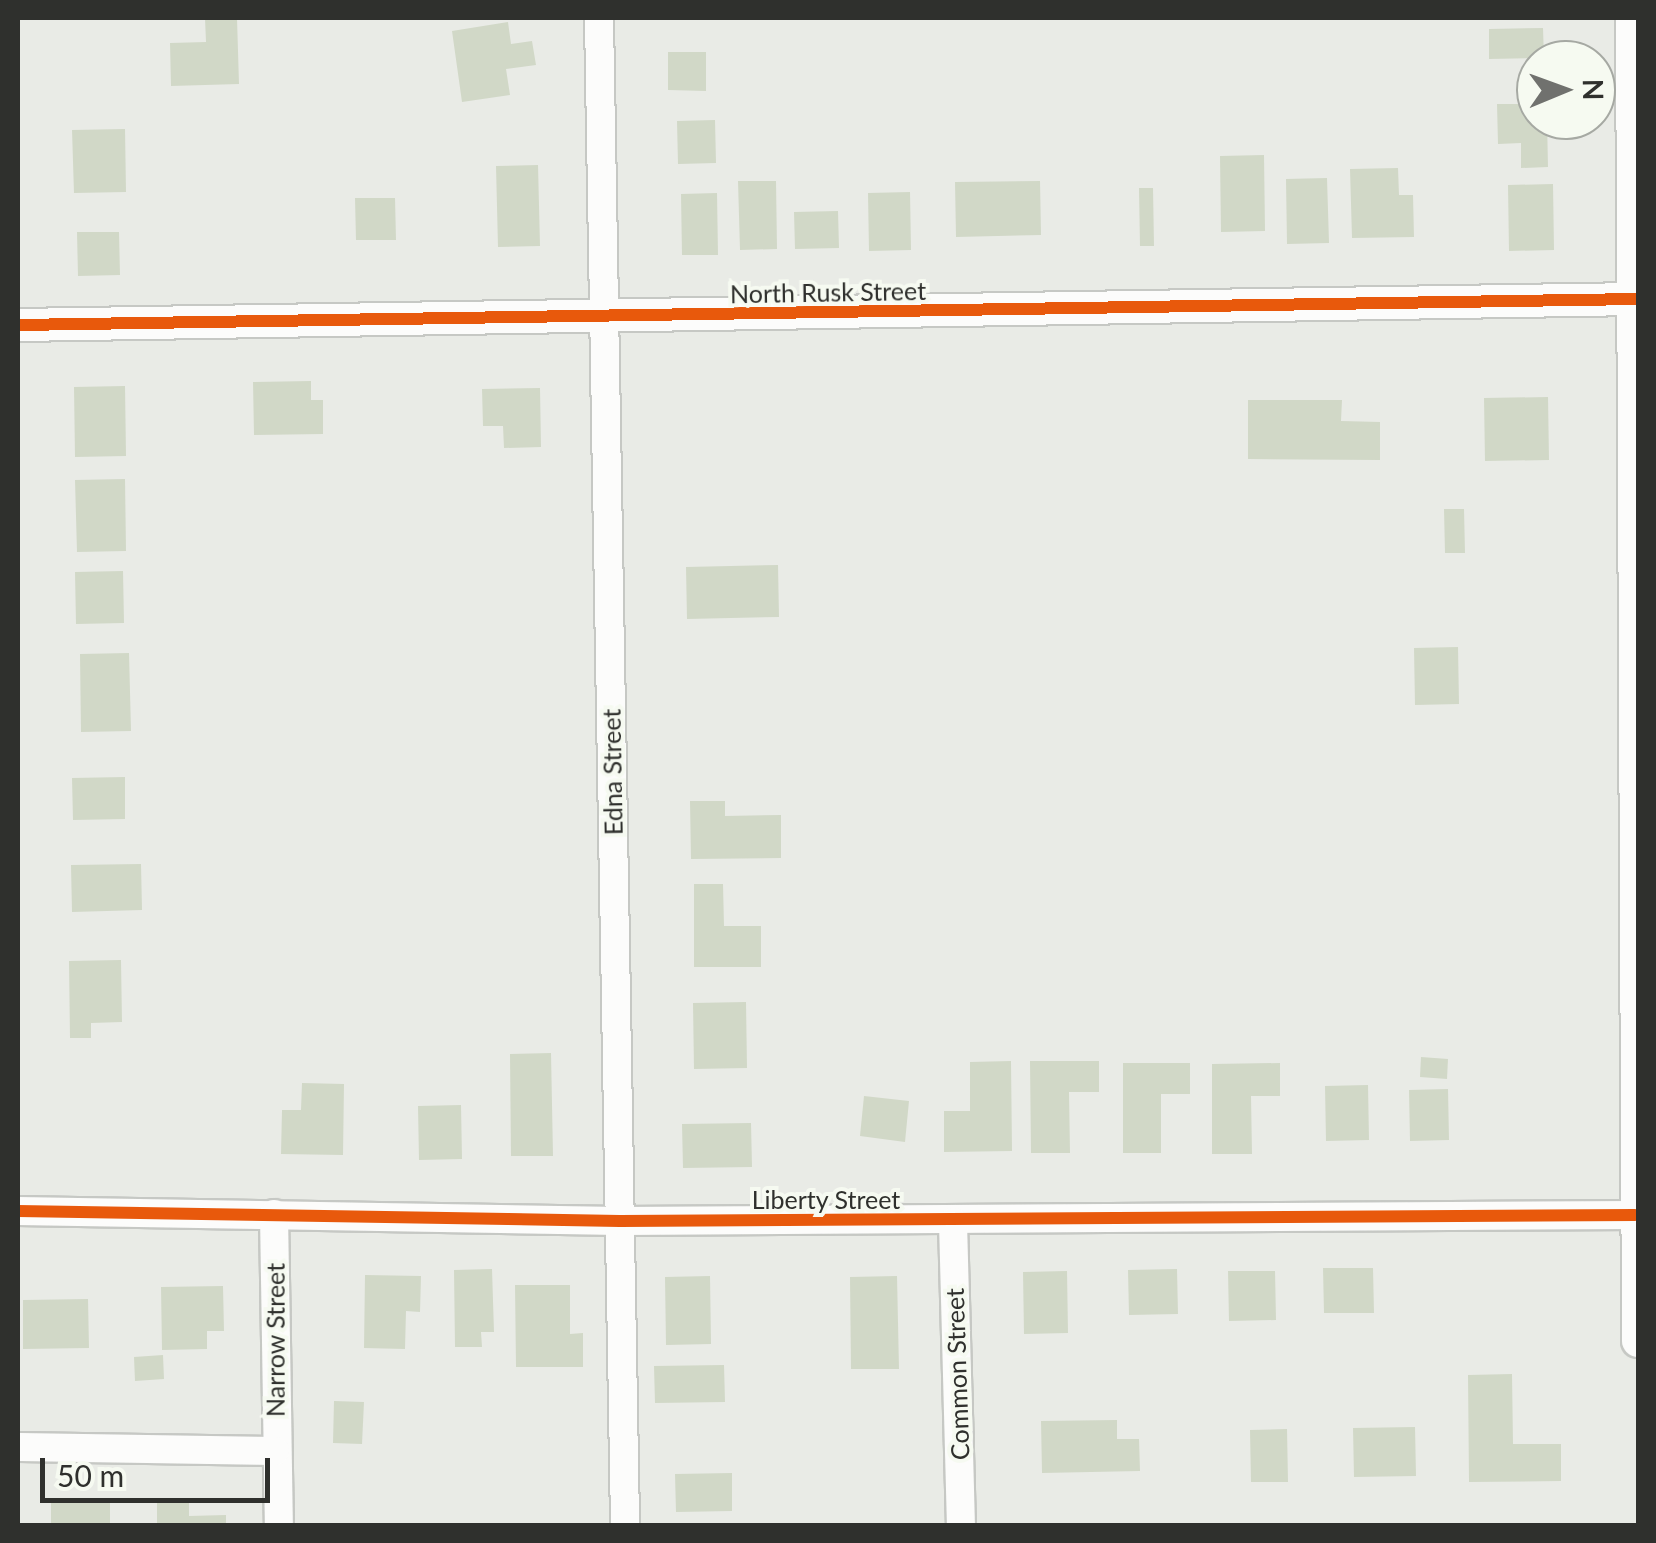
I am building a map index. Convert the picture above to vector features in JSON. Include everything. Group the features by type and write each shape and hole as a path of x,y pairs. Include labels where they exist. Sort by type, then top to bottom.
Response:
{"street":[{"name":"Edna Street","path":"599,18 624,1526"},
{"path":"1632,18 1636,299 1634,1216 1638,1342"},
{"name":"North Rusk Street","path":"18,325 604,319 1636,299"},
{"name":"Liberty Street","path":"18,1211 620,1222 1634,1216"},
{"name":"Narrow Street","path":"274,1214 279,1526"},
{"name":"Common Street","path":"953,1222 962,1526"},
{"path":"18,1447 275,1451"}],"building":[{"path":"205,18 237,18 239,84 171,86 170,43 206,42"},
{"path":"508,22 511,44 532,41 536,65 506,69 510,95 462,102 452,31"},
{"path":"1543,28 1543,40 1516,40 1516,59 1489,59 1489,29"},
{"path":"668,52 706,52 706,91 668,90"},
{"path":"1497,104 1516,104 1516,140 1547,140 1548,167 1521,168 1521,143 1498,144"},
{"path":"715,120 716,163 678,164 677,121"},
{"path":"125,129 126,192 74,193 72,130"},
{"path":"1264,155 1265,231 1221,232 1220,156"},
{"path":"538,165 540,246 498,247 496,166"},
{"path":"1398,168 1399,195 1413,195 1414,237 1352,238 1350,169"},
{"path":"1327,178 1329,243 1287,244 1286,179"},
{"path":"738,181 776,181 777,249 740,250"},
{"path":"1040,181 1041,235 956,237 955,182"},
{"path":"1553,184 1554,250 1509,251 1508,185"},
{"path":"1139,188 1153,188 1154,246 1140,246"},
{"path":"910,192 911,250 869,251 868,193"},
{"path":"717,193 718,255 682,255 681,194"},
{"path":"355,198 395,198 396,240 356,240"},
{"path":"838,211 839,248 795,249 794,212"},
{"path":"77,232 119,232 120,275 78,276"},
{"path":"311,381 311,400 323,400 323,434 254,435 253,382"},
{"path":"125,386 126,456 75,457 74,387"},
{"path":"540,388 541,447 504,448 503,426 483,426 482,389"},
{"path":"1548,397 1549,460 1485,461 1484,398"},
{"path":"1248,400 1342,400 1341,421 1380,422 1380,460 1248,459"},
{"path":"125,479 126,551 77,552 75,480"},
{"path":"1444,509 1464,509 1465,553 1445,553"},
{"path":"778,565 779,617 687,619 686,567"},
{"path":"123,571 124,623 76,624 75,572"},
{"path":"1458,647 1459,704 1415,705 1414,648"},
{"path":"129,653 131,731 81,732 80,654"},
{"path":"125,777 125,819 73,820 72,778"},
{"path":"690,801 725,801 725,816 781,815 781,858 691,859"},
{"path":"141,864 142,910 72,912 71,865"},
{"path":"694,884 723,884 724,926 761,926 761,967 694,967"},
{"path":"121,960 122,1022 91,1023 91,1038 70,1038 69,961"},
{"path":"746,1002 747,1068 694,1069 693,1003"},
{"path":"551,1053 553,1156 511,1156 510,1054"},
{"path":"1421,1057 1448,1059 1447,1079 1420,1077"},
{"path":"1011,1061 1012,1151 944,1152 944,1111 970,1111 970,1062"},
{"path":"1030,1061 1099,1061 1099,1092 1069,1092 1070,1153 1031,1153"},
{"path":"1123,1063 1190,1063 1190,1094 1161,1094 1161,1153 1123,1153"},
{"path":"1280,1063 1280,1096 1251,1096 1252,1154 1212,1154 1212,1064"},
{"path":"302,1083 344,1084 343,1155 281,1154 282,1110 301,1110"},
{"path":"1368,1085 1369,1140 1326,1141 1325,1086"},
{"path":"1448,1089 1449,1140 1410,1141 1409,1090"},
{"path":"864,1096 909,1101 905,1142 860,1136"},
{"path":"461,1105 462,1159 419,1160 418,1106"},
{"path":"751,1123 752,1167 683,1168 682,1124"},
{"path":"1323,1268 1373,1268 1374,1313 1324,1313"},
{"path":"492,1269 494,1332 481,1332 482,1347 455,1347 454,1270"},
{"path":"1177,1269 1178,1314 1129,1315 1128,1270"},
{"path":"1067,1271 1068,1333 1024,1334 1023,1272"},
{"path":"1228,1271 1275,1271 1276,1320 1229,1321"},
{"path":"365,1275 421,1276 420,1312 406,1311 405,1349 364,1348"},
{"path":"710,1276 711,1344 666,1345 665,1277"},
{"path":"897,1276 899,1369 851,1369 850,1277"},
{"path":"515,1285 570,1285 570,1334 583,1333 583,1367 516,1367"},
{"path":"223,1286 224,1331 207,1331 207,1349 162,1350 161,1287"},
{"path":"88,1299 89,1348 23,1349 23,1300"},
{"path":"163,1355 164,1379 135,1381 134,1357"},
{"path":"724,1365 725,1402 655,1403 654,1366"},
{"path":"1512,1374 1513,1444 1561,1444 1561,1481 1469,1482 1468,1375"},
{"path":"334,1401 364,1402 362,1444 333,1443"},
{"path":"1117,1420 1117,1439 1139,1439 1140,1471 1042,1473 1041,1421"},
{"path":"1415,1427 1416,1476 1354,1477 1353,1428"},
{"path":"1287,1429 1288,1482 1251,1482 1250,1430"},
{"path":"732,1473 732,1511 676,1512 675,1474"},
{"path":"110,1502 110,1526 51,1526 51,1503"},
{"path":"157,1502 189,1502 189,1516 226,1515 226,1526 157,1526"}],"cycle path":[{"path":"18,325 1638,299"},
{"path":"18,1211 620,1221 1635,1215"}]}
